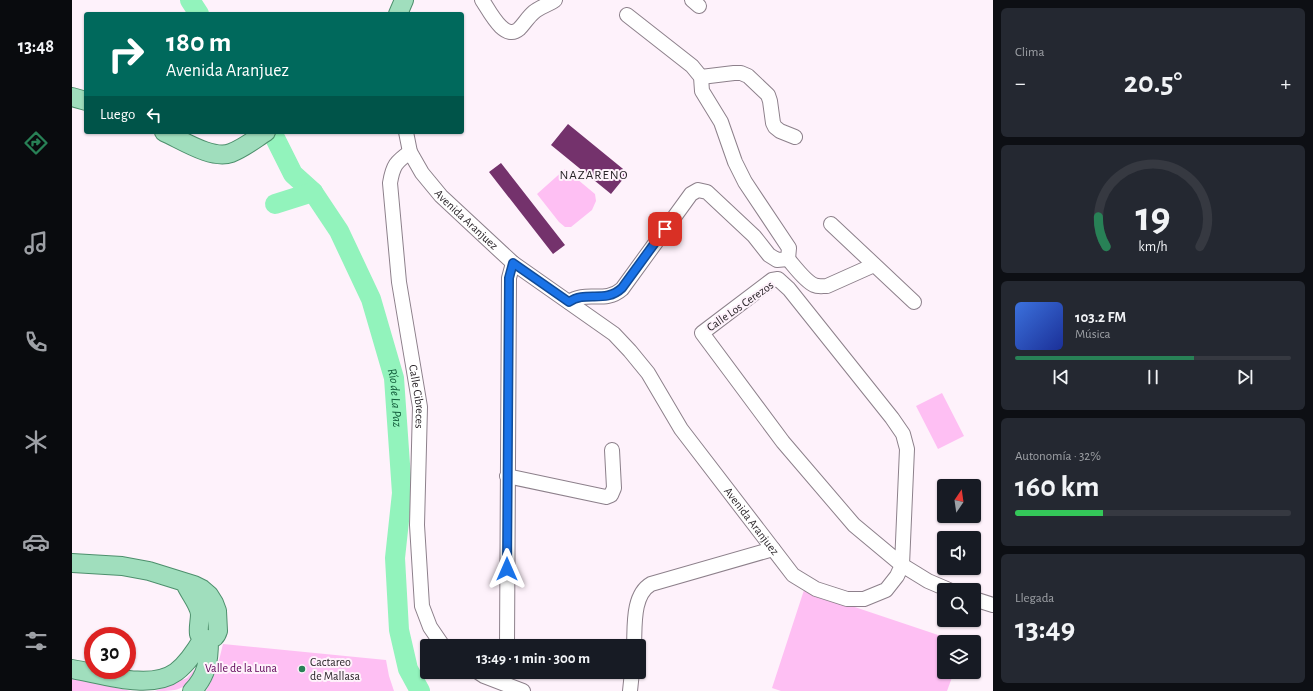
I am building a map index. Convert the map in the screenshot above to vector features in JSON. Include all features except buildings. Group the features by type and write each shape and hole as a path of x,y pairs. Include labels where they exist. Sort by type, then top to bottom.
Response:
{"main road":[{"path":"399,12 404,0"},
{"path":"411,12 413,0"},
{"path":"72,97 84,100"},
{"path":"168,134 218,155 230,153 243,147 263,134"},
{"path":"72,563 122,566 150,571 184,583 198,604 207,633 209,659 206,670 199,684 192,691"},
{"path":"72,669 126,681 149,681 166,678 176,672 184,664 207,633"}],"street":[{"path":"482,0 501,28 512,32 518,29 534,12 555,0"},
{"path":"627,15 692,66 701,77 702,91 721,122 735,162 745,182 789,248 788,259 808,281 814,286 820,287 833,283 874,265"},
{"path":"701,77 734,73 741,73 748,76 768,94 773,124 775,127 780,131 795,137"},
{"name":"Avenida Aranjuez","path":"406,134 410,152 422,173 441,196 513,263 614,334 634,356 648,373 681,429 793,575 816,589 847,600 864,599 886,590 897,576 902,565 907,449 903,434 892,418 789,289 778,279"},
{"name":"Calle Cibreces","path":"410,152 399,160 392,170 390,183 399,282 420,407 418,525 422,606 430,627 438,639"},
{"path":"569,302 574,298 606,297 616,294 691,194 698,190 707,192 754,236 769,255 777,260 788,259"},
{"path":"832,224 914,302"},
{"path":"507,639 509,278 513,263"},
{"name":"Calle Los Cerezos","path":"778,279 772,280 702,333 783,442 854,525 902,565"},
{"path":"507,476 606,497 611,495 614,488 612,450"},
{"path":"634,639 637,603 640,594 651,584 773,549"},
{"path":"902,565 937,585"},
{"path":"981,602 993,605"},
{"path":"505,679 522,691"},
{"path":"630,691 631,679"}],"green space":[{"path":"565,169 595,194 596,201 592,210 571,227 565,227 559,222 537,194"},
{"path":"942,393 964,436 938,449 916,406"},
{"path":"804,590 938,635 937,679 951,679 947,691 781,691 772,688"},
{"name":"Valle de la Luna","path":"223,644 386,660 394,691 206,691 212,680"},
{"name":"Valle de la Luna","path":"195,669 195,678 186,686 172,690 155,691 187,678"},
{"path":"72,678 131,691 72,691"}],"waterway":[{"name":"Río de La Paz","path":"190,0 198,12"},
{"name":"Río de La Paz","path":"273,134 293,174 313,192 339,231 371,299 394,378 402,493 395,558 399,630 408,669 420,691"},
{"path":"275,204 313,192"}],"place":[{"name":"Cactareo de Mallasa","path":"302,669"}],"district":[{"name":"NAZARENO","path":"594,175"}],"route":[{"path":"507,569 509,278 513,263 569,302 574,298 580,297 606,297 616,294 622,288 665,229"}]}
